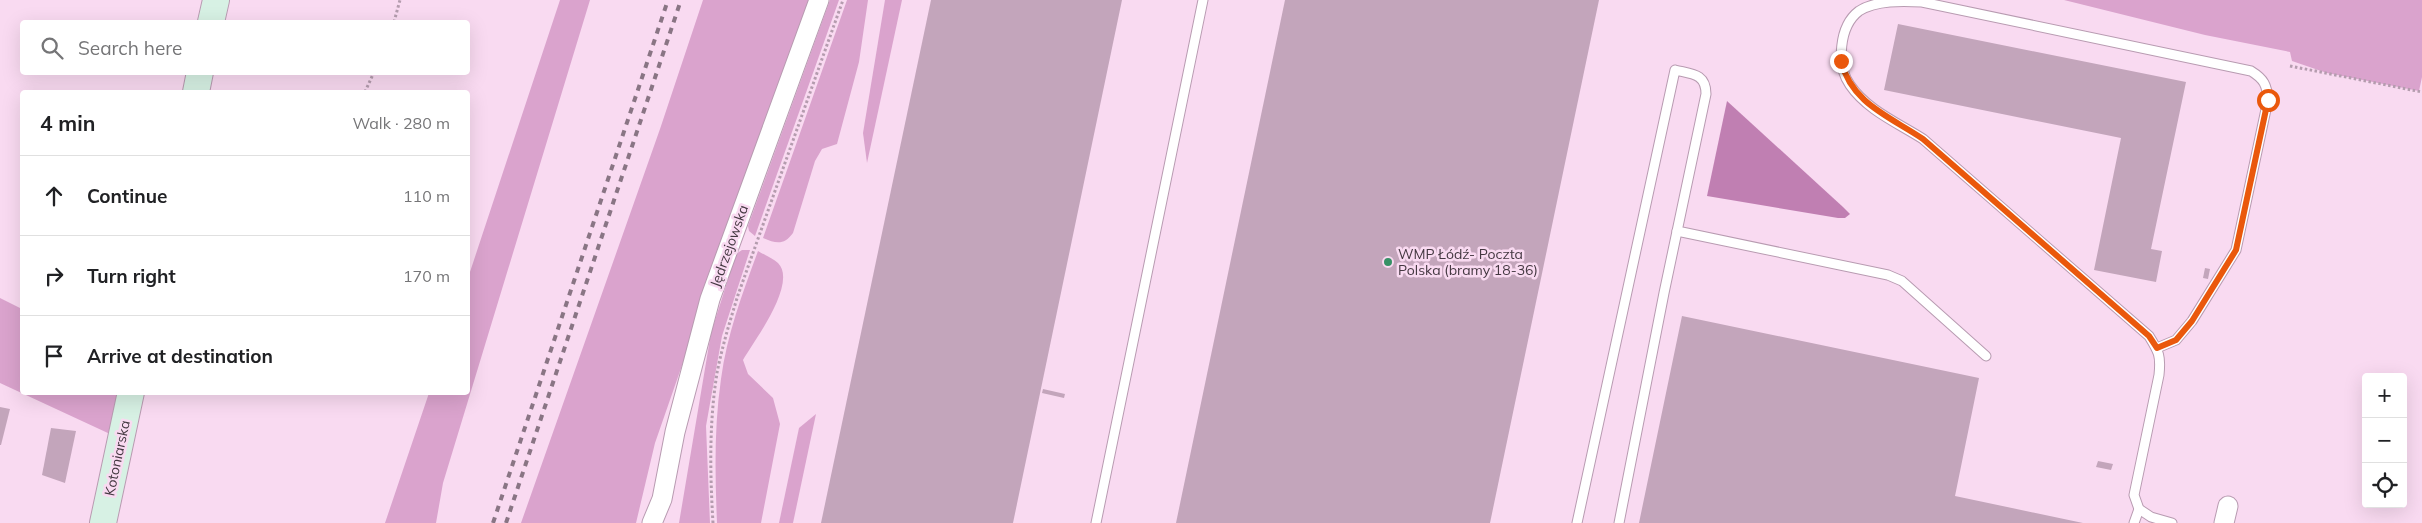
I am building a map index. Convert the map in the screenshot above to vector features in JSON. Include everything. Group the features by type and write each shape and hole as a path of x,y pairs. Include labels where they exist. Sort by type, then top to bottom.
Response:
{"street":[{"path":"211,20 216,0"},
{"name":"Jędrzejowska","path":"662,523 662,499 677,423 710,299 819,0"},
{"path":"196,90 199,75"},
{"name":"Kotoniarska","path":"103,523 130,395"},
{"name":"Jędrzejowska","path":"652,523 662,499"}],"lane":[{"path":"1096,523 1203,0"},
{"path":"2157,348 2176,340 2192,321 2236,250 2268,100 2268,86 2262,78 2251,72 1922,2 1897,0 1859,11 1847,29 1841,46 1841,61 1849,84 1862,98 1891,121 1930,146 2149,336 2157,348 2161,358 2159,375 2134,495 2139,509 2151,517 2172,523"},
{"path":"1577,523 1675,70 1699,76 1706,84 1706,94 1619,523"},
{"path":"1677,230 1888,275 1902,281 1986,356"},
{"path":"2134,523 2139,509"}],"path":[{"path":"395,20 400,0"},
{"path":"713,523 710,468 712,420 717,374 725,338 738,295 843,0"},
{"path":"2290,66 2422,92"},
{"path":"365,90 372,75"}],"shaded area":[{"path":"560,0 590,0 470,394 470,272"},
{"path":"703,0 809,0 655,443 636,523 521,523 660,129"},
{"path":"830,0 839,0 755,236 749,231 748,226"},
{"path":"847,0 868,0 859,62 837,144 822,149 815,161 793,233 786,240 780,242 772,241 763,238"},
{"path":"885,0 902,0 867,163 863,133"},
{"path":"2064,0 2422,0 2422,77 2419,91 2327,73 2292,61 2290,52 2205,35"},
{"path":"1727,101 1850,214 1845,218 1838,218 1707,196"},
{"path":"742,250 750,250 722,336 706,426 710,523 679,523 711,333 736,254"},
{"path":"758,251 778,263 783,272 783,284 772,312 743,360 748,374 773,398 780,424 761,523 717,523 717,415 721,379 731,330"},
{"path":"0,298 20,308 20,392 0,383"},
{"path":"26,395 119,395 110,434"},
{"path":"428,395 470,395 443,483 436,523 385,523"},
{"path":"816,414 793,523 779,523 799,428"}],"building":[{"path":"931,0 1122,0 1013,523 821,523"},
{"name":"WMP Łódź- Poczta Polska (bramy 18-36)","path":"1285,0 1599,0 1490,523 1176,523"},
{"path":"1898,24 2186,82 2151,249 2162,251 2156,282 2094,270 2121,138 1884,90"},
{"path":"2205,268 2210,269 2208,279 2203,278"},
{"path":"1682,316 1979,378 1955,496 2083,523 1639,523"},
{"path":"1043,389 1065,394 1064,398 1042,393"},
{"path":"0,407 10,409 1,445 0,445"},
{"path":"51,428 76,431 65,483 42,475"},
{"path":"2098,461 2113,464 2111,470 2096,467"}],"railway":[{"path":"493,523 668,0"},
{"path":"506,523 681,0"}],"place":[{"name":"WMP Łódź- Poczta Polska (bramy 18-36)","path":"1388,262"}],"route":[{"path":"1841,61 1849,84 1862,98 1891,121 1923,139 2149,336 2157,348 2176,340 2192,321 2236,250 2268,100"}]}
